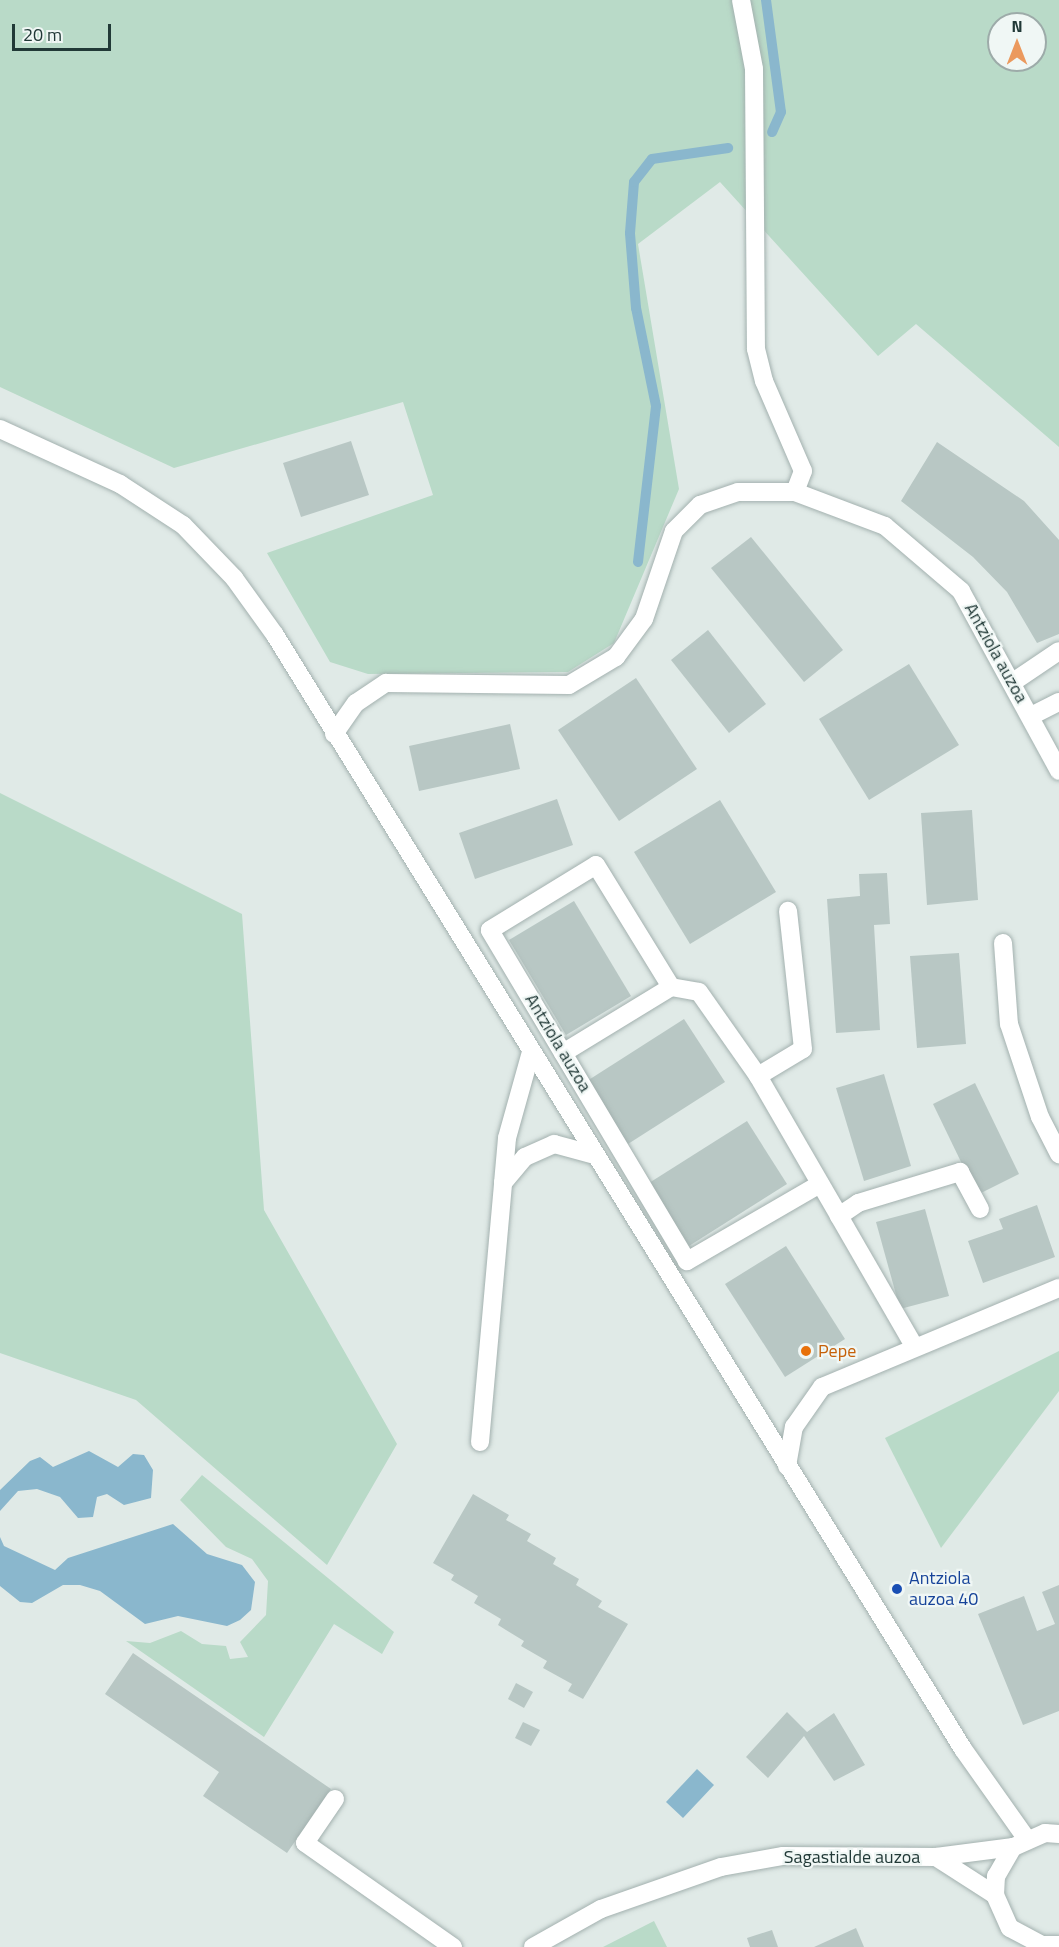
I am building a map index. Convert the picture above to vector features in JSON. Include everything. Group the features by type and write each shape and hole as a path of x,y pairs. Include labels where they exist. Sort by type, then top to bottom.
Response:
{"street":[{"path":"741,0 754,69 756,349 803,471 795,492"},
{"path":"0,429 120,484 183,525 234,578 334,734 1020,1843 996,1876 995,1895 1010,1928 1049,1946"},
{"name":"Antziola auzoa","path":"334,734 356,703 386,683 569,684 616,657 644,619 674,531 700,505 738,492 795,492 885,526 926,556 961,591 1013,682 1059,771"},
{"path":"1013,682 1059,651"},
{"path":"1031,716 1059,702"},
{"name":"Antziola auzoa","path":"671,987 596,866 490,930 687,1261 820,1184"},
{"path":"758,1076 803,1049 788,911"},
{"path":"1003,944 1010,1024 1040,1117 1059,1154"},
{"path":"563,1053 671,987 699,992 758,1076 914,1346"},
{"path":"480,1442 507,1138 531,1052"},
{"path":"503,1183 525,1156 554,1144 595,1155"},
{"path":"839,1216 858,1203 960,1172 980,1209"},
{"path":"788,1466 794,1427 822,1387 914,1346 1059,1288"},
{"path":"335,1799 305,1843 453,1947"},
{"name":"Sagastialde auzoa","path":"533,1947 601,1909 721,1866 783,1856 936,1857 1059,1834"},
{"name":"Sagastialde auzoa","path":"936,1857 995,1895"}],"green space":[{"path":"0,0 1059,0 1059,447 916,324 878,356 720,182 638,244 679,489 614,643 568,672 368,674 330,662 267,553 433,495 403,402 174,468 0,387"},
{"path":"0,793 242,914 264,1210 397,1444 327,1565 136,1400 0,1353"},
{"path":"1059,1351 1059,1391 941,1548 885,1438"},
{"path":"202,1475 394,1632 382,1654 334,1624 264,1737 126,1641 150,1643 181,1631 202,1644 226,1646 230,1659 248,1657 240,1642 266,1615 268,1581 252,1559 226,1547 180,1500"},
{"path":"654,1921 667,1947 603,1947"}],"water":[{"path":"89,1451 118,1467 133,1454 144,1455 153,1470 151,1498 124,1505 107,1494 97,1497 93,1517 78,1518 60,1497 37,1489 18,1491 0,1511 0,1490 30,1461 40,1457 53,1467"},
{"path":"173,1524 207,1554 242,1565 255,1582 251,1610 240,1620 227,1626 178,1616 145,1624 100,1591 80,1585 63,1585 32,1603 20,1602 0,1586 0,1537 4,1546 55,1570 68,1558"},
{"path":"697,1769 714,1785 683,1818 666,1802"}],"building":[{"path":"351,441 369,495 301,517 283,463"},
{"path":"937,442 1024,501 1059,540 1059,634 1037,643 1007,592 973,557 901,501"},
{"path":"751,537 843,650 804,682 711,568"},
{"path":"708,630 766,704 729,733 671,660"},
{"path":"909,664 959,745 869,800 819,719"},
{"path":"636,678 697,769 619,821 558,730"},
{"path":"510,724 520,769 419,791 409,746"},
{"path":"557,799 573,845 475,879 459,833"},
{"path":"720,800 776,892 690,944 634,852"},
{"path":"972,810 978,900 927,905 921,813"},
{"path":"887,873 890,924 874,925 880,1030 836,1033 827,899 860,896 859,874"},
{"path":"574,901 631,996 566,1035 509,940"},
{"path":"959,953 966,1044 917,1048 910,956"},
{"path":"684,1019 725,1082 628,1144 587,1081"},
{"path":"884,1074 911,1166 864,1181 836,1088"},
{"path":"975,1083 1019,1174 977,1195 933,1104"},
{"path":"747,1121 787,1184 689,1246 649,1183"},
{"path":"1037,1205 1055,1257 983,1283 968,1241 1003,1229 999,1219"},
{"path":"925,1209 949,1296 900,1309 876,1222"},
{"path":"786,1246 845,1339 785,1377 725,1284"},
{"path":"473,1494 509,1515 506,1520 531,1534 527,1541 556,1558 553,1564 579,1579 576,1585 602,1601 598,1607 628,1624 583,1699 568,1691 572,1684 543,1668 547,1661 521,1646 524,1641 498,1625 501,1619 474,1603 478,1596 451,1580 454,1575 433,1563"},
{"path":"1059,1585 1059,1711 1023,1725 978,1614 1024,1596 1037,1631 1055,1624 1042,1592"},
{"path":"133,1653 331,1789 287,1853 203,1796 219,1772 105,1694"},
{"path":"516,1683 533,1692 524,1708 508,1699"},
{"path":"787,1712 807,1732 834,1713 865,1765 834,1781 804,1736 768,1778 746,1757"},
{"path":"523,1722 540,1730 531,1746 515,1738"},
{"path":"856,1928 864,1947 814,1947"},
{"path":"772,1930 778,1947 750,1947 747,1938"}],"waterway":[{"path":"766,0 781,112 772,132"},
{"path":"638,562 656,406 636,308 630,233 634,182 652,159 728,148"}],"place":[{"name":"Pepe","path":"806,1351"},
{"name":"Antziola auzoa 40","path":"897,1589"}]}
